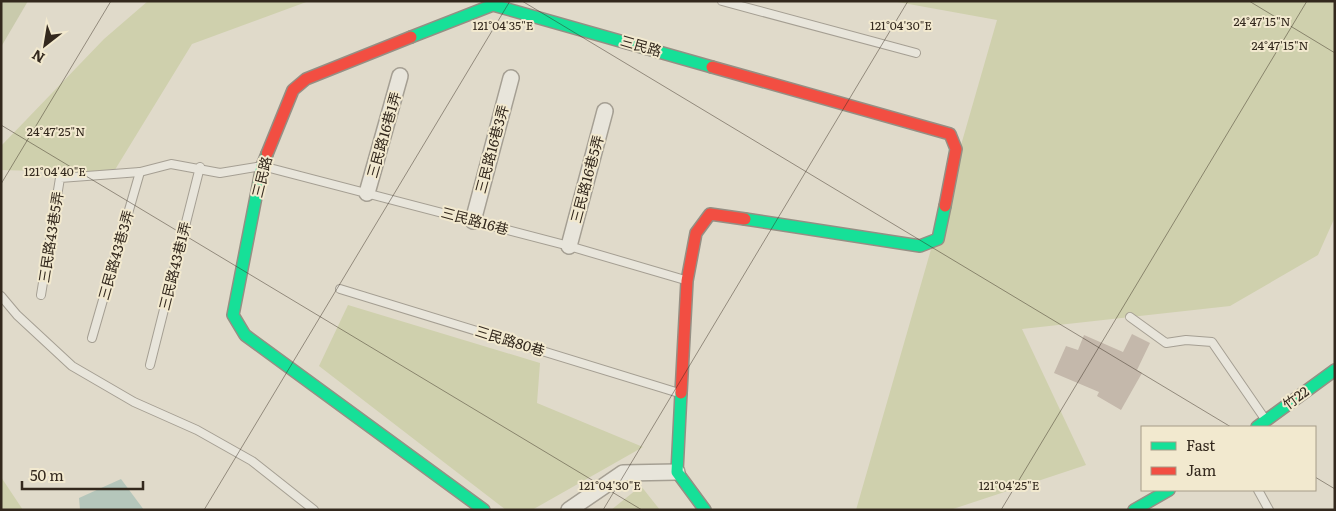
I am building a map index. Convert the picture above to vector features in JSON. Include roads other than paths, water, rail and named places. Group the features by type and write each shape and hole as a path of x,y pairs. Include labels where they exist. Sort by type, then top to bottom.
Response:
{"street":[{"name":"三民路","path":"484,510 245,335 233,315 262,166 294,90 306,79 498,3 950,134 956,149 938,239 920,246 710,214 696,233 687,281 677,472"},
{"name":"三民路16巷1弄","path":"367,193 400,76"},
{"name":"三民路16巷3弄","path":"473,221 511,78"},
{"name":"三民路16巷5弄","path":"569,246 605,111"},
{"name":"竹22","path":"1261,424 1335,370"},
{"path":"569,510 623,473 677,472 705,510"},
{"path":"1134,510 1167,491"}],"lane":[{"path":"722,1 916,53"},
{"path":"140,172 171,164 200,167 220,173 262,166"},
{"name":"三民路16巷","path":"262,166 569,246 687,281"},
{"name":"三民路43巷1弄","path":"150,365 200,167"},
{"name":"三民路43巷5弄","path":"41,295 60,178 140,172"},
{"name":"三民路43巷3弄","path":"92,338 140,172"},
{"name":"三民路80巷","path":"340,289 680,393"},
{"path":"1,296 17,315 72,366 134,402 197,430 252,461 314,510"},
{"path":"1130,317 1166,343 1186,340 1212,342 1261,424"},
{"path":"1259,491 1269,510"}]}
